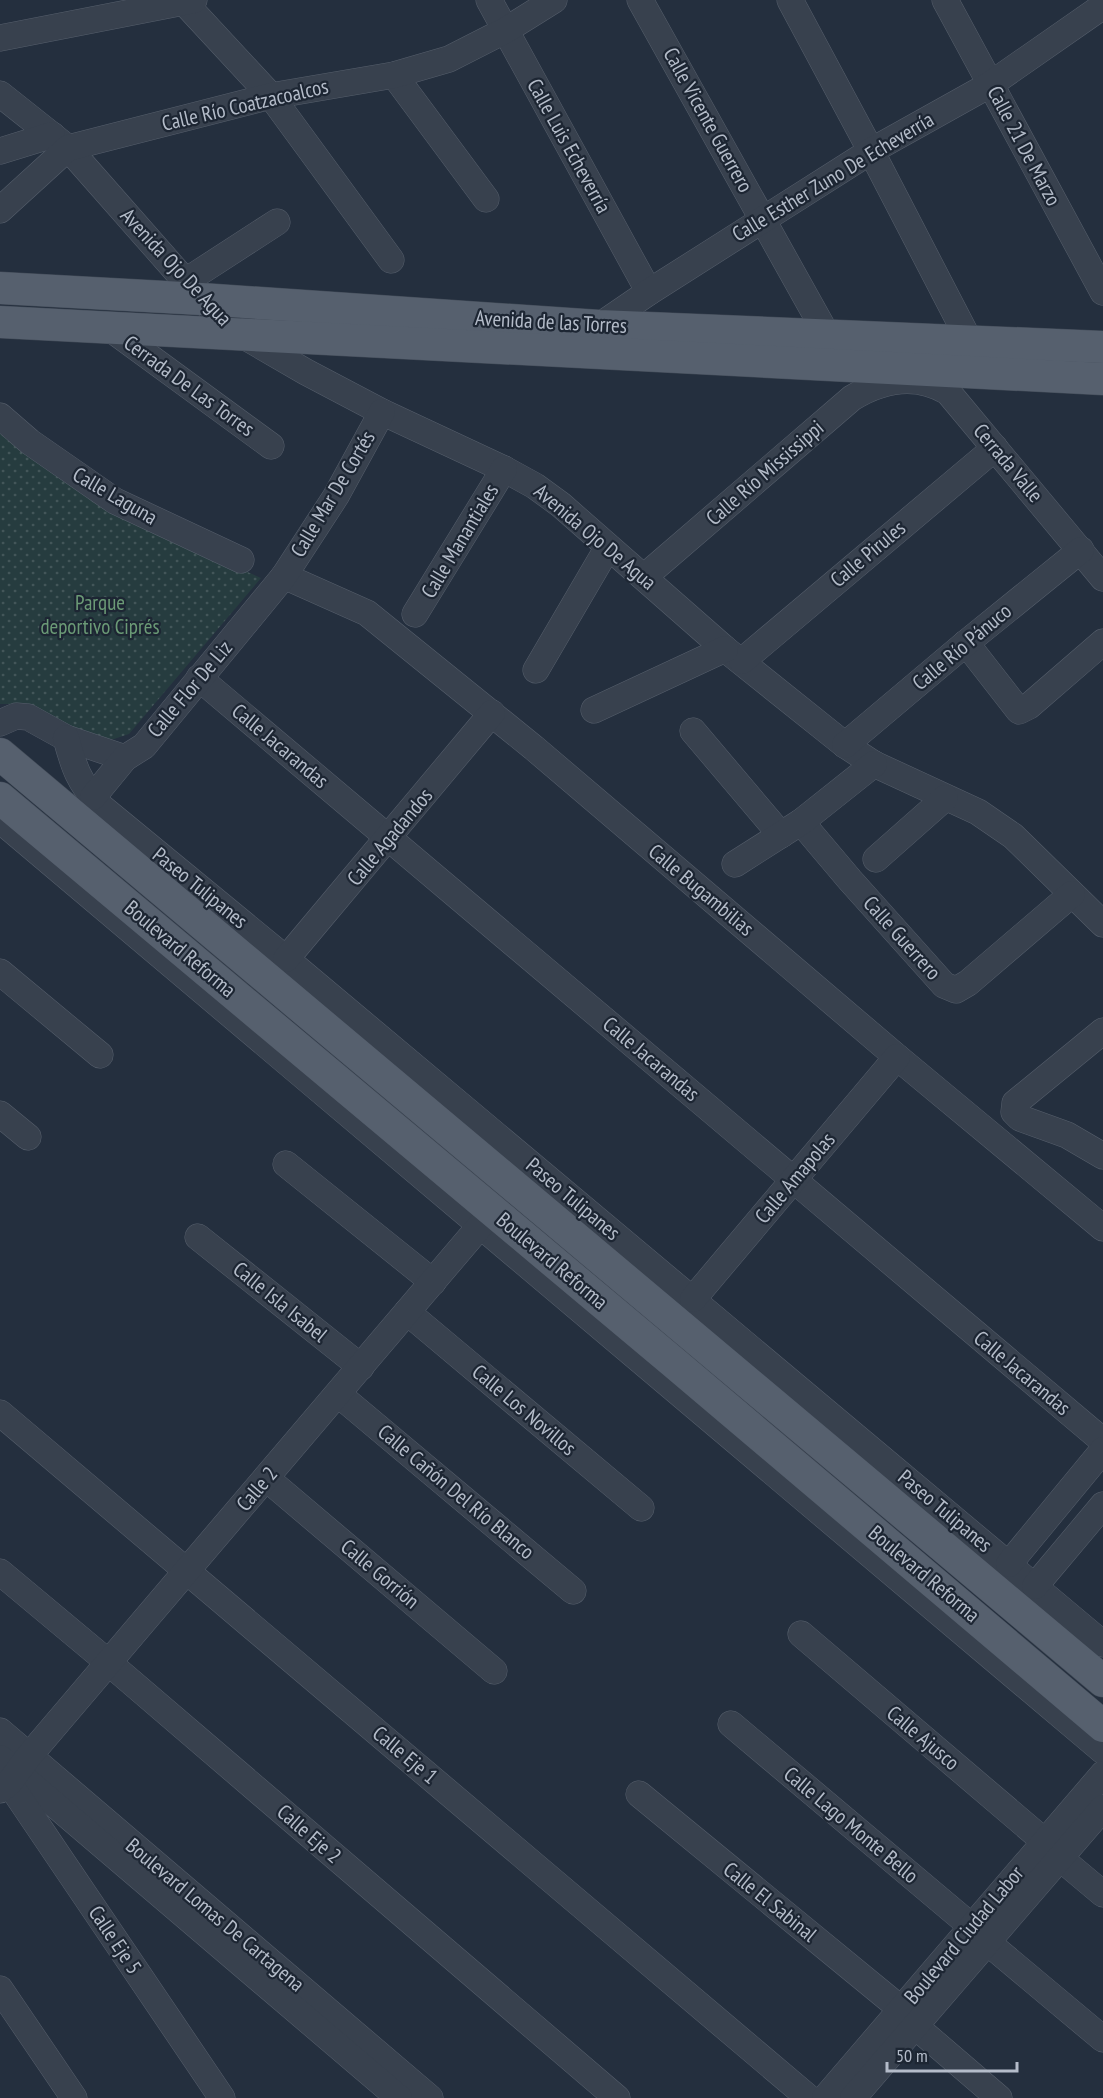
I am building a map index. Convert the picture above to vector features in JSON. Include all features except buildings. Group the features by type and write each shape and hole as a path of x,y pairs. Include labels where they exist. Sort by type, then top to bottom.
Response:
{"main road":[{"name":"Avenida de las Torres","path":"0,288 194,290 599,326 1103,347"},
{"name":"Avenida de las Torres","path":"0,322 237,332 1103,379"},
{"name":"Boulevard Reforma","path":"0,754 1103,1681"},
{"name":"Boulevard Reforma","path":"0,798 487,1218 1103,1726"}],"street":[{"name":"Calle Luis Echeverría","path":"489,0 649,292"},
{"name":"Calle Río Coatzacoalcos","path":"0,210 60,141 271,96 394,75 449,59 506,30 554,0"},
{"name":"Calle Vicente Guerrero","path":"640,0 827,335"},
{"path":"790,0 970,342"},
{"name":"Calle 21 De Marzo","path":"945,0 1103,292"},
{"path":"0,38 187,1 271,96 390,260"},
{"name":"Calle Esther Zuno De Echeverría","path":"565,351 649,292 871,151 991,84 1101,6"},
{"path":"394,75 486,199"},
{"name":"Avenida Ojo De Agua","path":"0,94 60,141 194,290 237,332 382,412 504,469 535,486 561,505 733,655 845,745 874,764 978,812 1013,836 1091,904"},
{"path":"0,151 60,141"},
{"path":"194,290 277,222"},
{"name":"Cerrada De Las Torres","path":"107,326 271,446"},
{"name":"Cerrada Valle","path":"894,381 915,380 934,384 948,392 1103,578"},
{"name":"Calle Río Mississippi","path":"644,577 852,398 870,387 894,381"},
{"name":"Calle Mar De Cortés","path":"284,576 336,496 382,412"},
{"name":"Calle Laguna","path":"0,416 30,442 115,501 241,560"},
{"name":"Calle Pirules","path":"594,710 733,655 995,448"},
{"name":"Calle Manantiales","path":"416,614 504,469"},
{"path":"536,670 609,548"},
{"name":"Calle Río Pánuco","path":"845,745 1081,550"},
{"name":"Calle Flor De Liz","path":"93,797 125,758 144,746 284,576"},
{"name":"Calle Bugambilias","path":"284,576 367,613 492,713 897,1057 1103,1228"},
{"path":"966,644 1019,711 1029,706 1103,642"},
{"name":"Calle Jacarandas","path":"199,678 1103,1441"},
{"name":"Calle Agadandos","path":"286,959 492,713"},
{"path":"0,723 16,716 28,717 66,738 125,758"},
{"path":"693,731 791,828"},
{"name":"Paseo Tulipanes","path":"66,738 74,768 100,806 693,1299 1103,1644"},
{"path":"735,864 791,828 874,764"},
{"path":"876,859 945,798"},
{"path":"0,820 487,1218 1103,1751"},
{"name":"Calle Guerrero","path":"791,828 850,880 944,985 956,990 1091,904"},
{"path":"0,972 100,1055"},
{"path":"1103,1031 1015,1103 1014,1112 1020,1118 1066,1135 1103,1156"},
{"name":"Calle Amapolas","path":"693,1299 897,1057"},
{"path":"0,1114 28,1137"},
{"path":"286,1164 433,1282"},
{"name":"Calle 2","path":"11,1772 109,1663 513,1186"},
{"name":"Calle Isla Isabel","path":"198,1237 361,1367"},
{"name":"Calle Los Novillos","path":"407,1312 641,1508"},
{"name":"Calle Cañón Del Río Blanco","path":"338,1394 573,1591"},
{"name":"Calle Eje 1","path":"0,1413 809,2098"},
{"path":"1009,1564 1103,1450"},
{"name":"Calle Gorrión","path":"266,1478 494,1671"},
{"path":"1035,1586 1103,1505"},
{"name":"Calle Eje 2","path":"0,1572 617,2098"},
{"name":"Calle Ajusco","path":"801,1634 1103,1894"},
{"name":"Calle Lago Monte Bello","path":"731,1724 1103,2039"},
{"name":"Boulevard Lomas De Cartagena","path":"0,1731 11,1772 399,2098"},
{"name":"Boulevard Lomas De Cartagena","path":"11,1772 430,2098"},
{"name":"Calle Eje 5","path":"11,1772 222,2098"},
{"name":"Boulevard Ciudad Labor","path":"853,2098 908,2018 1052,1849 1103,1774"},
{"name":"Calle El Sabinal","path":"639,1794 908,2018 999,2098"},
{"name":"Boulevard Ciudad Labor","path":"1052,1849 1103,1808"},
{"path":"0,1989 74,2098"},
{"name":"Boulevard Ciudad Labor","path":"825,2098 908,2018"}],"green space":[{"name":"Parque deportivo Ciprés","path":"0,430 122,516 261,578 129,734 111,740 72,728 27,704 0,704"}]}
